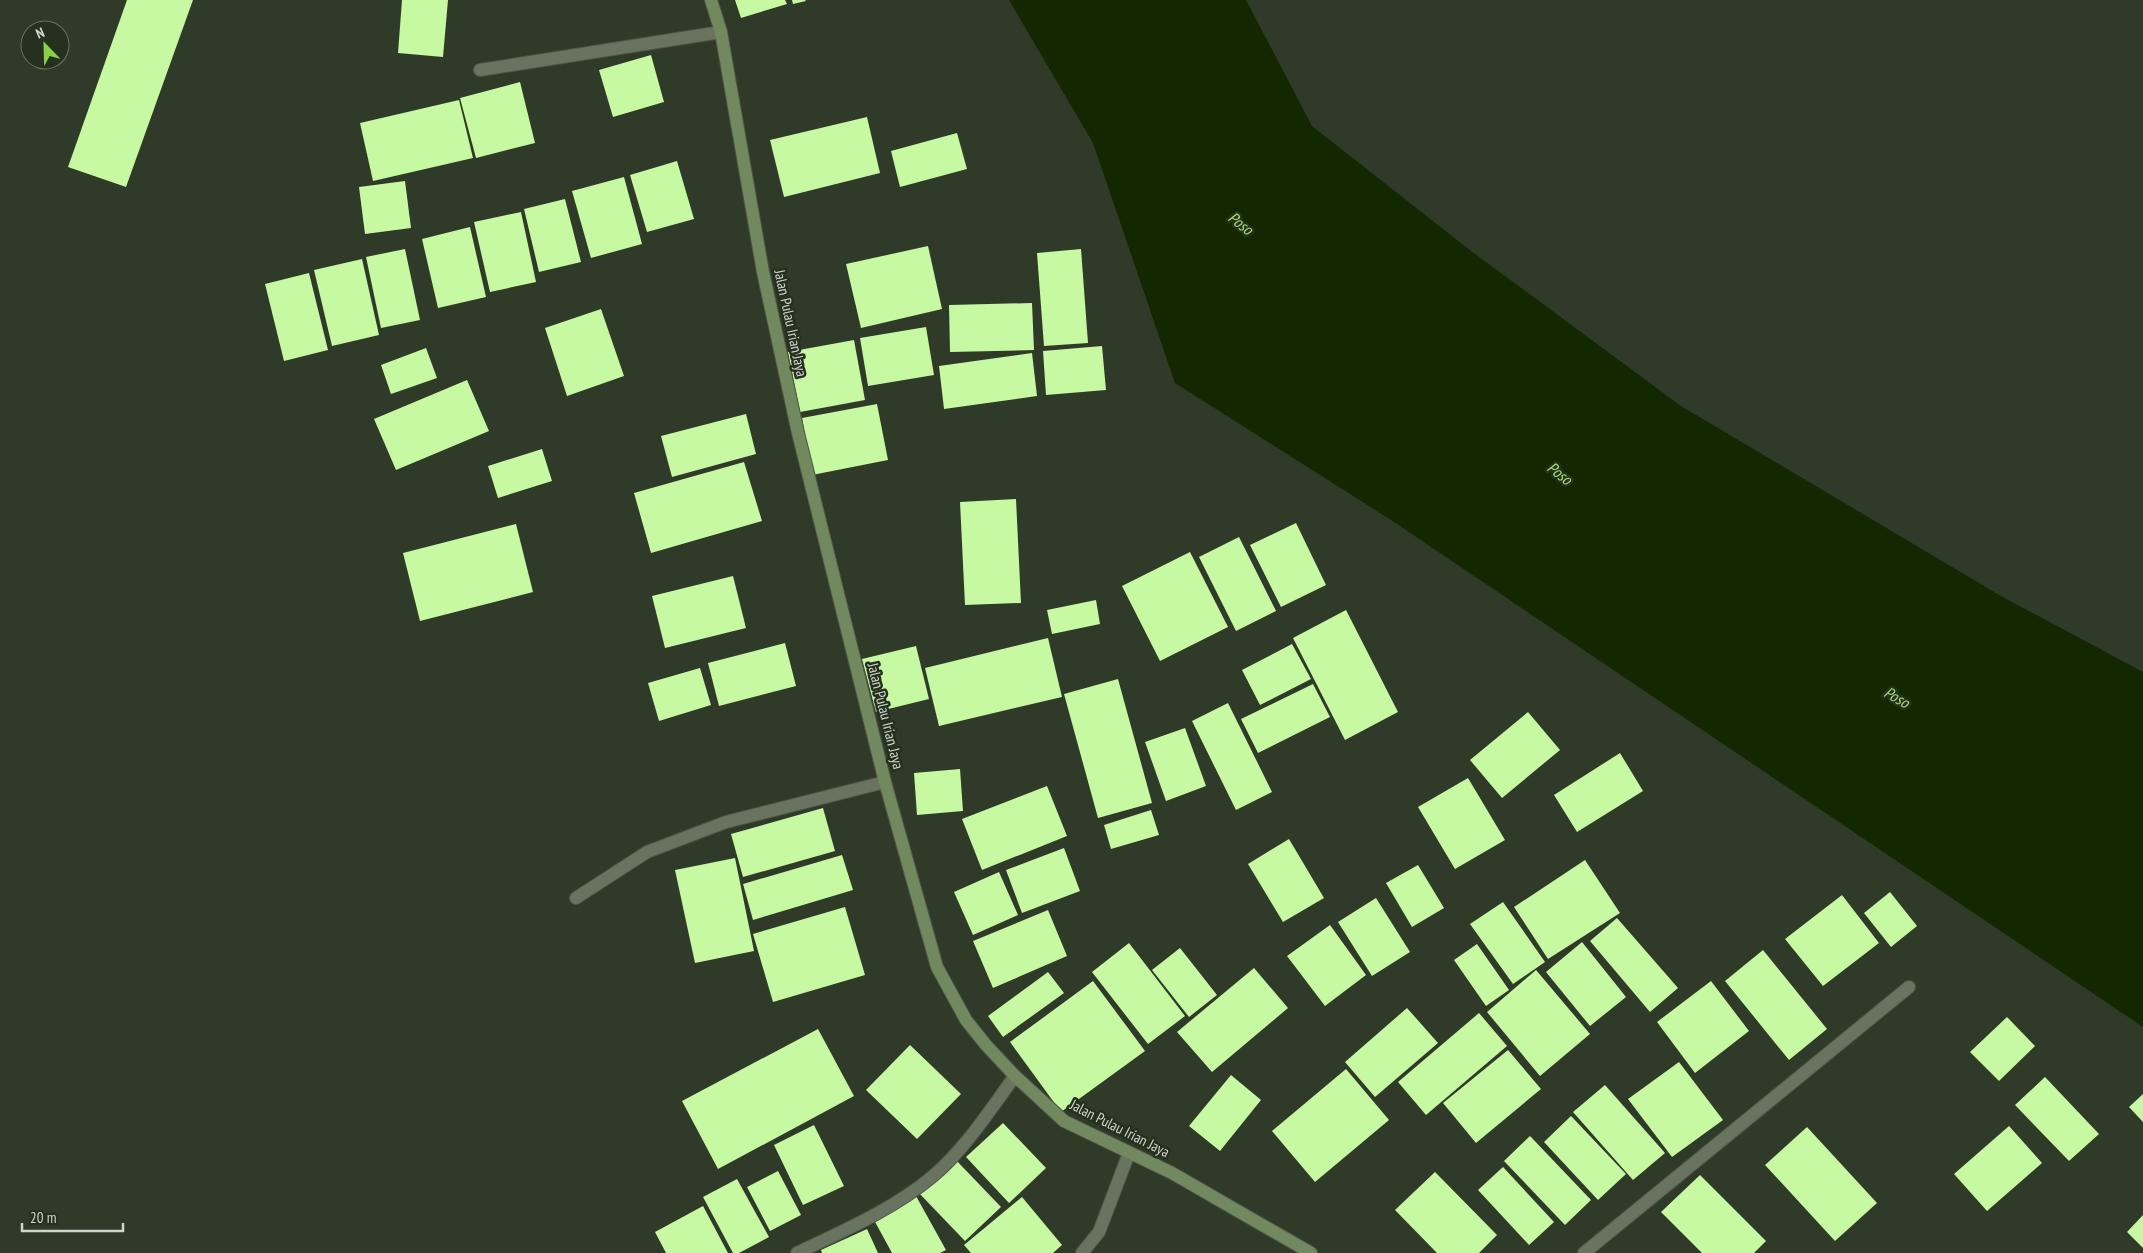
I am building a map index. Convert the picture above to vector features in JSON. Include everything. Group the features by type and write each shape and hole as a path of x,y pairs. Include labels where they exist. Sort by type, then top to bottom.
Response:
{"street":[{"name":"Jalan Pulau Irian Jaya","path":"712,0 721,32 765,282 798,433 885,782 937,967 966,1020 986,1045 1015,1076 1064,1120 1172,1173 1311,1253"},
{"path":"480,70 721,32"},
{"path":"576,898 647,852 726,822 885,782"},
{"path":"1584,1253 1909,987"},
{"path":"797,1253 907,1195 934,1175 976,1129 1015,1076"},
{"path":"1082,1253 1099,1232 1129,1153"}],"water":[{"name":"Poso","path":"1009,0 1246,0 1312,126 1471,251 1681,406 2001,596 2143,672 2143,1027 1391,520 1175,383 1093,143"}],"building":[{"path":"127,0 193,0 126,187 68,167"},
{"path":"402,0 448,0 443,57 398,53"},
{"path":"735,0 785,0 787,4 741,18"},
{"path":"792,0 805,0 806,1 793,4"},
{"path":"651,55 664,102 613,117 599,70"},
{"path":"520,82 535,143 476,158 460,98"},
{"path":"459,100 473,158 373,181 360,123"},
{"path":"867,117 880,173 784,197 770,140"},
{"path":"957,133 967,169 900,187 891,151"},
{"path":"677,161 694,219 647,232 630,175"},
{"path":"624,177 642,244 591,258 572,191"},
{"path":"405,181 411,228 365,234 359,187"},
{"path":"565,199 581,262 539,272 524,209"},
{"path":"521,212 536,282 490,292 474,222"},
{"path":"470,227 486,297 438,308 422,239"},
{"path":"928,246 942,309 861,328 846,264"},
{"path":"405,249 420,320 381,328 366,257"},
{"path":"1081,249 1088,343 1044,346 1037,253"},
{"path":"362,259 379,335 332,346 314,270"},
{"path":"309,273 328,350 284,361 265,284"},
{"path":"1032,303 1034,350 950,352 949,305"},
{"path":"601,309 624,376 567,396 545,328"},
{"path":"926,327 934,375 868,386 860,338"},
{"path":"854,340 865,400 800,412 788,352"},
{"path":"1102,346 1106,390 1046,395 1043,351"},
{"path":"426,348 437,378 391,394 381,365"},
{"path":"1032,353 1037,396 944,409 939,366"},
{"path":"467,380 489,431 396,470 374,419"},
{"path":"877,404 888,460 812,475 802,418"},
{"path":"746,414 756,454 672,477 661,436"},
{"path":"542,449 552,481 498,498 488,466"},
{"path":"744,462 762,521 651,553 634,493"},
{"path":"1016,499 1021,603 965,605 960,502"},
{"path":"1296,523 1326,585 1281,607 1250,545"},
{"path":"516,524 533,592 420,621 403,553"},
{"path":"1239,537 1276,611 1236,631 1199,557"},
{"path":"1190,552 1228,627 1160,661 1122,586"},
{"path":"733,576 746,628 665,648 652,596"},
{"path":"1096,600 1100,624 1052,634 1047,610"},
{"path":"1346,610 1398,712 1345,740 1293,638"},
{"path":"1048,638 1062,697 939,726 925,668"},
{"path":"785,643 796,686 719,706 708,663"},
{"path":"1292,644 1311,679 1260,705 1242,670"},
{"path":"916,646 929,699 876,712 862,659"},
{"path":"700,668 711,705 659,721 648,683"},
{"path":"1118,679 1152,803 1098,818 1064,694"},
{"path":"1313,684 1330,717 1258,753 1241,719"},
{"path":"1228,703 1272,792 1236,810 1192,721"},
{"path":"1528,712 1560,750 1502,798 1470,760"},
{"path":"1185,728 1206,786 1166,801 1145,742"},
{"path":"1620,753 1643,791 1577,832 1554,795"},
{"path":"960,769 963,811 917,815 914,773"},
{"path":"1468,778 1505,840 1455,869 1418,807"},
{"path":"1047,786 1067,836 982,870 962,819"},
{"path":"823,808 835,851 743,877 731,834"},
{"path":"1151,810 1159,835 1111,849 1104,825"},
{"path":"1289,839 1324,898 1283,922 1248,864"},
{"path":"1064,848 1080,891 1022,913 1006,870"},
{"path":"842,855 853,890 753,920 743,884"},
{"path":"735,858 754,951 695,963 675,870"},
{"path":"1585,860 1620,913 1548,959 1514,907"},
{"path":"1418,865 1444,908 1412,927 1386,883"},
{"path":"999,872 1018,915 973,935 954,892"},
{"path":"1890,892 1917,926 1891,947 1864,913"},
{"path":"1842,895 1879,943 1823,986 1785,939"},
{"path":"1376,898 1410,952 1372,976 1338,922"},
{"path":"1503,902 1545,962 1513,984 1470,924"},
{"path":"845,907 865,975 773,1002 753,934"},
{"path":"1048,910 1067,956 993,988 973,941"},
{"path":"1617,918 1678,988 1650,1012 1590,941"},
{"path":"1330,925 1366,975 1325,1006 1287,956"},
{"path":"1582,942 1626,997 1590,1026 1546,972"},
{"path":"1129,943 1185,1016 1148,1044 1092,972"},
{"path":"1477,944 1509,990 1486,1006 1454,960"},
{"path":"1180,948 1217,995 1189,1017 1152,970"},
{"path":"1763,950 1827,1029 1789,1060 1725,981"},
{"path":"1254,968 1288,1008 1212,1072 1177,1032"},
{"path":"1536,970 1590,1034 1540,1076 1487,1012"},
{"path":"1048,972 1064,993 1003,1037 988,1016"},
{"path":"1093,981 1145,1051 1061,1112 1010,1042"},
{"path":"1711,981 1749,1031 1695,1073 1657,1022"},
{"path":"1407,1008 1438,1043 1375,1097 1345,1062"},
{"path":"1479,1013 1507,1046 1426,1115 1398,1082"},
{"path":"2007,1017 2035,1046 1999,1081 1970,1052"},
{"path":"818,1029 854,1096 718,1169 682,1101"},
{"path":"910,1045 961,1094 917,1139 866,1090"},
{"path":"1508,1050 1541,1089 1476,1143 1443,1103"},
{"path":"1679,1062 1723,1120 1672,1157 1628,1099"},
{"path":"1346,1069 1389,1120 1315,1182 1272,1131"},
{"path":"1231,1075 1261,1100 1220,1151 1189,1126"},
{"path":"2045,1077 2099,1134 2069,1161 2015,1105"},
{"path":"1605,1085 1665,1153 1633,1180 1573,1112"},
{"path":"2143,1094 2143,1122 2129,1107"},
{"path":"1571,1116 1626,1174 1598,1200 1544,1142"},
{"path":"1003,1123 1046,1168 1009,1203 966,1157"},
{"path":"814,1125 844,1186 803,1205 774,1145"},
{"path":"2009,1126 2042,1163 1987,1211 1954,1174"},
{"path":"1807,1127 1877,1203 1835,1241 1765,1165"},
{"path":"1530,1136 1591,1200 1565,1225 1504,1161"},
{"path":"954,1158 1001,1207 965,1241 918,1192"},
{"path":"1503,1167 1554,1222 1529,1245 1478,1190"},
{"path":"778,1171 801,1215 770,1231 747,1187"},
{"path":"1435,1172 1497,1235 1479,1253 1437,1253 1395,1210"},
{"path":"1700,1175 1766,1241 1754,1253 1702,1253 1661,1212"},
{"path":"737,1179 769,1237 739,1253 733,1253 703,1197"},
{"path":"916,1196 946,1250 940,1253 892,1253 874,1220"},
{"path":"1022,1197 1062,1245 1053,1253 971,1253 964,1245"},
{"path":"703,1206 728,1253 666,1253 655,1232"},
{"path":"2143,1215 2143,1248 2127,1232"},
{"path":"867,1229 878,1253 822,1253 821,1250"}]}
